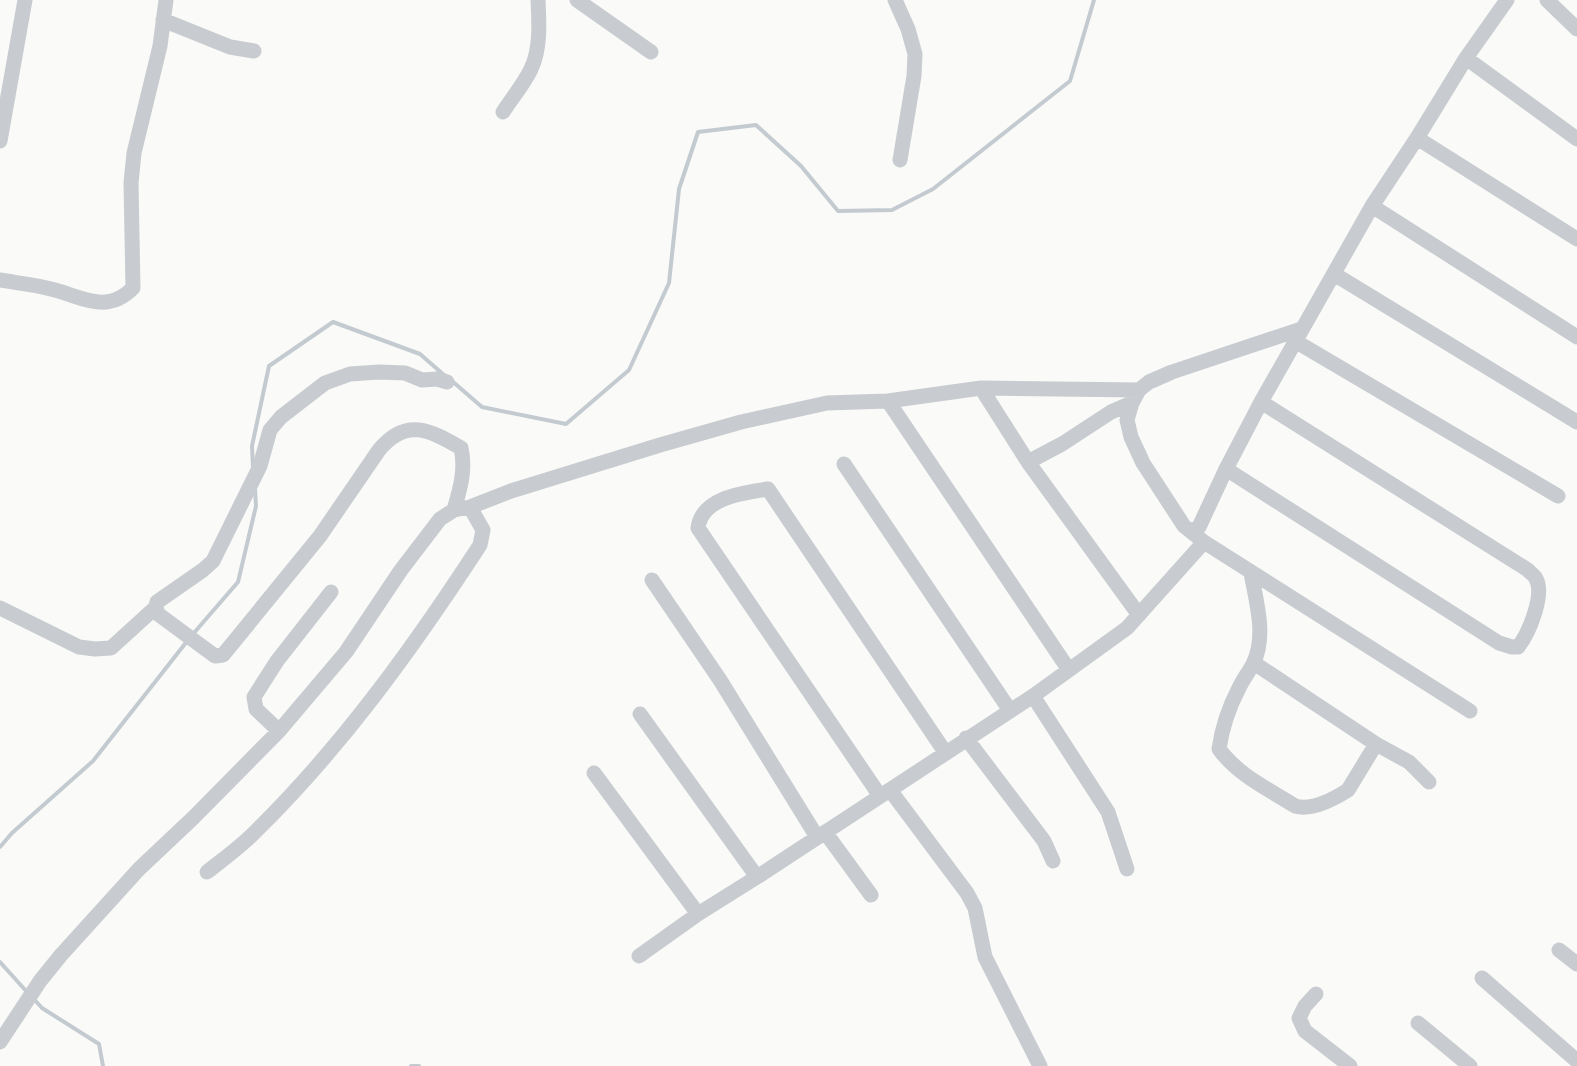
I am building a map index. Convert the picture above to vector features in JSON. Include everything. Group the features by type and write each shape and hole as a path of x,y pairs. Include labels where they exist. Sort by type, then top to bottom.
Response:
{"street":[{"path":"0,141 25,0"},
{"path":"0,280 54,290 96,303 124,296 133,288 131,217 134,153 160,46 166,0"},
{"path":"503,112 531,69 536,54 540,24 538,0"},
{"path":"577,0 651,52"},
{"path":"895,0 908,29 915,54 914,76 900,160"},
{"path":"1191,531 1199,527 1261,402 1372,206 1418,138 1466,58 1507,0"},
{"path":"1547,0 1577,29"},
{"path":"163,20 230,47 254,51"},
{"path":"1466,58 1577,140"},
{"path":"1418,138 1577,239"},
{"path":"1372,206 1577,337"},
{"path":"1334,274 1577,422"},
{"path":"1028,462 1062,444 1136,397 1149,382 1172,372 1298,335 1557,496"},
{"path":"0,608 79,647 111,648 157,610 158,602 213,561 260,466 270,430 281,417 325,383 350,374 405,373 422,380 437,379 447,382"},
{"path":"0,1042 40,981 92,919 279,731 346,652 401,570 440,519 511,491 741,422 826,402 888,401 981,388 1136,397"},
{"path":"981,388 1028,462 1139,615"},
{"path":"1136,397 1127,420 1131,437 1143,463 1184,526 1251,573 1470,711"},
{"path":"888,401 1069,670"},
{"path":"1227,468 1499,643 1518,647 1524,639 1536,606 1538,590 1536,578 1528,570 1261,402"},
{"path":"157,610 219,657 226,653 320,536 389,438 401,431 416,428 433,433 461,448 464,462 461,486 462,509 483,530 480,545 422,633 372,698 295,790 251,836 207,872"},
{"path":"844,464 1009,710"},
{"path":"945,753 768,489 739,494 703,512 698,528 885,793 967,893 975,908 986,957 1040,1066"},
{"path":"639,956 698,914 1033,696 1128,628 1204,542"},
{"path":"1251,573 1259,616 1260,640 1254,663 1238,690 1221,732 1219,749 1229,763 1244,775 1295,806 1310,808 1347,790 1376,744"},
{"path":"652,580 821,835 871,895"},
{"path":"279,731 256,709 254,697 277,661 331,592"},
{"path":"1254,663 1376,744 1409,762 1429,782"},
{"path":"1033,696 1108,812 1127,869"},
{"path":"640,714 757,877"},
{"path":"966,738 1044,841 1053,861"},
{"path":"594,773 698,914"},
{"path":"1559,950 1577,964"},
{"path":"1482,978 1577,1061"},
{"path":"1316,994 1305,1006 1299,1018 1305,1031 1350,1066"},
{"path":"1418,1023 1470,1066"}],"waterway":[{"path":"452,381 482,407 566,424 629,370 669,283 679,189 698,132 756,125 801,166 838,211 892,210 933,189 1070,81 1094,0"},
{"path":"253,467 252,446 269,366 333,322 420,354 444,375"},
{"path":"193,634 238,582 256,506 255,489"},
{"path":"0,847 12,833 93,761 188,640"},
{"path":"0,962 27,992"},
{"path":"32,997 42,1008 99,1044 103,1066"},
{"path":"411,1066 419,1066"}]}
